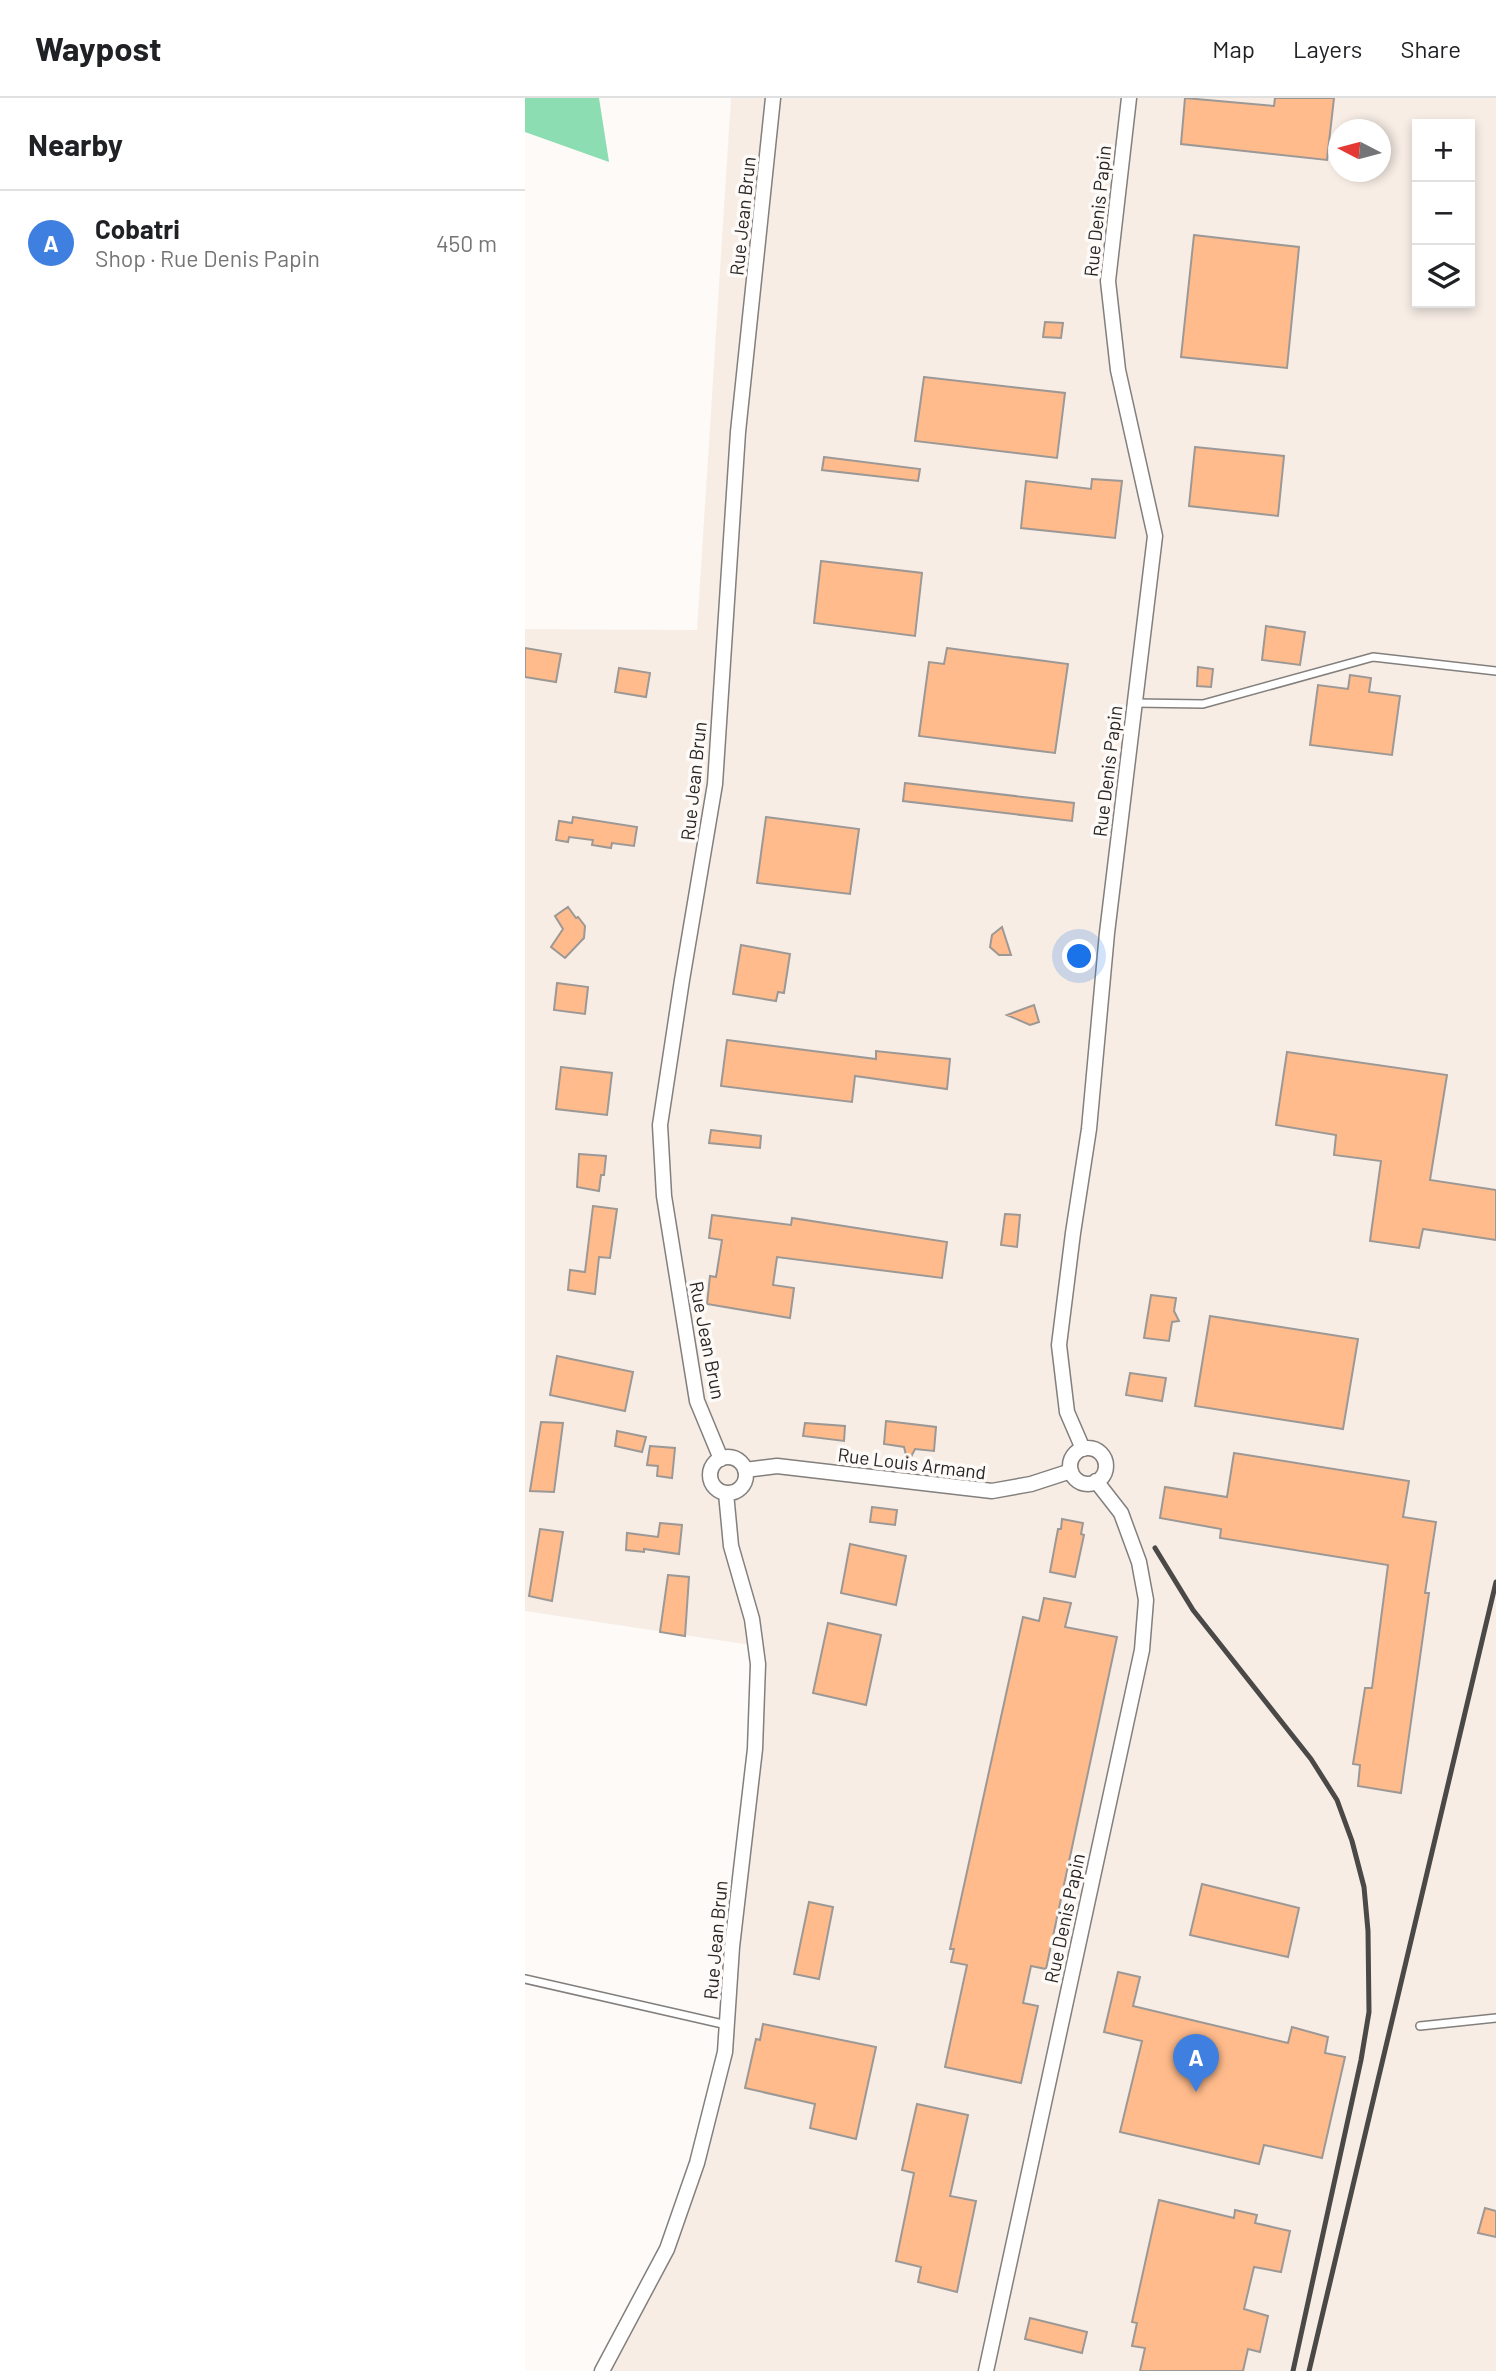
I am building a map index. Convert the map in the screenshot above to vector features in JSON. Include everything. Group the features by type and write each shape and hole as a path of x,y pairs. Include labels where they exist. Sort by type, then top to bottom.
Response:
{"street":[{"name":"Rue Jean Brun","path":"721,1459 697,1401 664,1196 660,1125 715,784 738,432 773,98"},
{"name":"Rue Denis Papin","path":"1083,1449 1067,1412 1059,1345 1089,1129 1107,933 1155,536 1118,370 1108,281 1129,98"},
{"path":"1083,1449 1098,1451 1105,1460 1105,1472 1096,1481 1086,1484 1076,1479 1071,1471 1072,1457 1083,1449"},
{"path":"733,1458 743,1465 745,1470 742,1487 726,1493 716,1488 711,1477 713,1466 721,1459 733,1458"},
{"name":"Rue Louis Armand","path":"745,1470 778,1466 992,1492 1031,1484 1071,1471"},
{"name":"Rue Denis Papin","path":"986,2371 1142,1650 1146,1601 1139,1562 1121,1513 1096,1481"},
{"name":"Rue Jean Brun","path":"602,2371 667,2249 697,2164 725,2052 732,1947 755,1749 758,1664 752,1619 731,1546 726,1493"}],"lane":[{"path":"1135,703 1203,704 1373,657 1496,671"},
{"path":"525,1979 727,2025"},
{"path":"1420,2026 1496,2018"}],"shaded area":[{"path":"731,98 1496,98 1496,2371 607,2371 667,2249 725,2052 757,1646 525,1611 525,629 697,630"}],"green space":[{"path":"525,98 599,98 609,162 525,132"}],"building":[{"path":"1185,98 1274,106 1275,98 1334,98 1332,119 1328,119 1327,160 1181,144"},
{"path":"1194,235 1299,247 1287,368 1181,357"},
{"path":"1045,322 1063,323 1061,338 1043,337"},
{"path":"924,377 1065,393 1057,458 915,441"},
{"path":"1195,447 1284,456 1278,516 1189,506"},
{"path":"824,457 920,469 918,481 822,470"},
{"path":"1092,479 1122,481 1115,538 1021,528 1026,481 1091,489"},
{"path":"821,561 922,573 915,636 814,623"},
{"path":"1266,626 1305,632 1300,665 1262,660"},
{"path":"525,648 561,654 556,682 525,677"},
{"path":"947,648 1068,664 1055,753 919,736 929,662 944,664"},
{"path":"1198,667 1213,669 1211,687 1197,686"},
{"path":"619,668 650,673 646,697 615,692"},
{"path":"1350,675 1371,678 1369,692 1400,696 1392,755 1310,745 1318,685 1348,689"},
{"path":"905,783 1074,803 1072,821 903,801"},
{"path":"573,817 637,827 634,846 612,843 611,848 592,845 593,840 569,837 568,842 556,840 559,821 572,823"},
{"path":"766,817 859,829 850,894 757,883"},
{"path":"568,907 585,926 584,938 565,958 551,947 563,929 555,916"},
{"path":"1002,927 1011,955 999,955 990,947 992,935"},
{"path":"741,945 790,954 784,993 778,992 776,1001 733,994"},
{"path":"557,983 588,987 585,1014 554,1010"},
{"path":"1034,1005 1039,1022 1030,1025 1007,1015"},
{"path":"727,1040 876,1059 876,1051 950,1059 947,1089 855,1076 852,1102 721,1086"},
{"path":"1287,1052 1447,1075 1430,1180 1496,1190 1496,1240 1423,1229 1419,1248 1370,1241 1381,1161 1334,1155 1336,1135 1276,1125"},
{"path":"561,1067 612,1073 607,1115 556,1109"},
{"path":"711,1130 761,1136 760,1148 709,1143"},
{"path":"579,1154 606,1156 599,1191 577,1187"},
{"path":"593,1206 617,1209 610,1258 599,1257 595,1294 568,1290 570,1270 585,1272"},
{"path":"1005,1214 1020,1215 1017,1247 1001,1245"},
{"path":"712,1215 791,1225 792,1218 947,1242 942,1278 777,1257 773,1285 794,1288 790,1318 707,1304 710,1276 716,1277 722,1240 709,1238"},
{"path":"1151,1295 1176,1298 1174,1311 1179,1321 1172,1322 1169,1341 1144,1338"},
{"path":"1210,1316 1358,1339 1343,1429 1195,1406"},
{"path":"557,1356 633,1372 625,1411 550,1395"},
{"path":"1130,1373 1166,1378 1162,1401 1126,1395"},
{"path":"886,1421 936,1427 934,1451 915,1449 908,1463 904,1447 884,1444"},
{"path":"541,1422 563,1423 554,1492 530,1491"},
{"path":"805,1423 845,1426 844,1441 803,1436"},
{"path":"617,1431 646,1437 642,1452 615,1446"},
{"path":"650,1446 675,1448 672,1478 657,1476 658,1466 647,1465"},
{"path":"1234,1453 1409,1481 1403,1517 1436,1522 1425,1593 1429,1593 1401,1793 1358,1786 1360,1765 1353,1764 1365,1688 1372,1688 1388,1565 1220,1538 1221,1529 1160,1518 1165,1487 1227,1497"},
{"path":"872,1507 897,1510 895,1525 870,1522"},
{"path":"1062,1519 1083,1523 1081,1534 1084,1535 1075,1577 1050,1572"},
{"path":"660,1523 682,1525 679,1554 644,1549 644,1552 626,1550 627,1533 658,1537"},
{"path":"540,1529 563,1532 552,1601 529,1596"},
{"path":"850,1544 906,1556 896,1605 841,1593"},
{"path":"668,1575 689,1577 685,1636 660,1632"},
{"path":"1044,1598 1071,1603 1065,1627 1117,1637 1046,1969 1031,1966 1023,2003 1038,2006 1021,2083 945,2067 967,1965 951,1962 954,1949 950,1949 1023,1617 1039,1621"},
{"path":"828,1623 881,1635 866,1705 813,1693"},
{"path":"1202,1884 1299,1908 1288,1957 1190,1935"},
{"path":"809,1902 833,1907 819,1979 794,1974"},
{"path":"1118,1972 1140,1977 1133,2006 1288,2043 1292,2027 1328,2037 1325,2053 1345,2057 1322,2158 1264,2145 1259,2164 1120,2132 1142,2041 1104,2032"},
{"path":"763,2024 876,2047 856,2139 810,2128 815,2104 745,2088 756,2039 760,2040"},
{"path":"917,2104 968,2115 950,2196 976,2201 957,2292 918,2282 921,2267 896,2261 914,2173 902,2170"},
{"path":"1159,2200 1234,2218 1235,2210 1257,2215 1255,2223 1290,2231 1281,2272 1254,2267 1244,2309 1268,2316 1260,2352 1248,2349 1243,2371 1140,2371 1145,2348 1132,2346 1137,2323 1132,2322"},
{"path":"1485,2208 1496,2211 1496,2237 1478,2233"},
{"path":"1030,2318 1087,2332 1082,2353 1025,2339"}],"railway":[{"path":"1155,1548 1193,1610 1311,1759 1337,1800 1352,1841 1364,1887 1368,1931 1369,2012 1361,2060 1293,2371"},
{"path":"1309,2371 1496,1582"}],"place":[{"name":"Cobatri","path":"1196,2092"}]}
